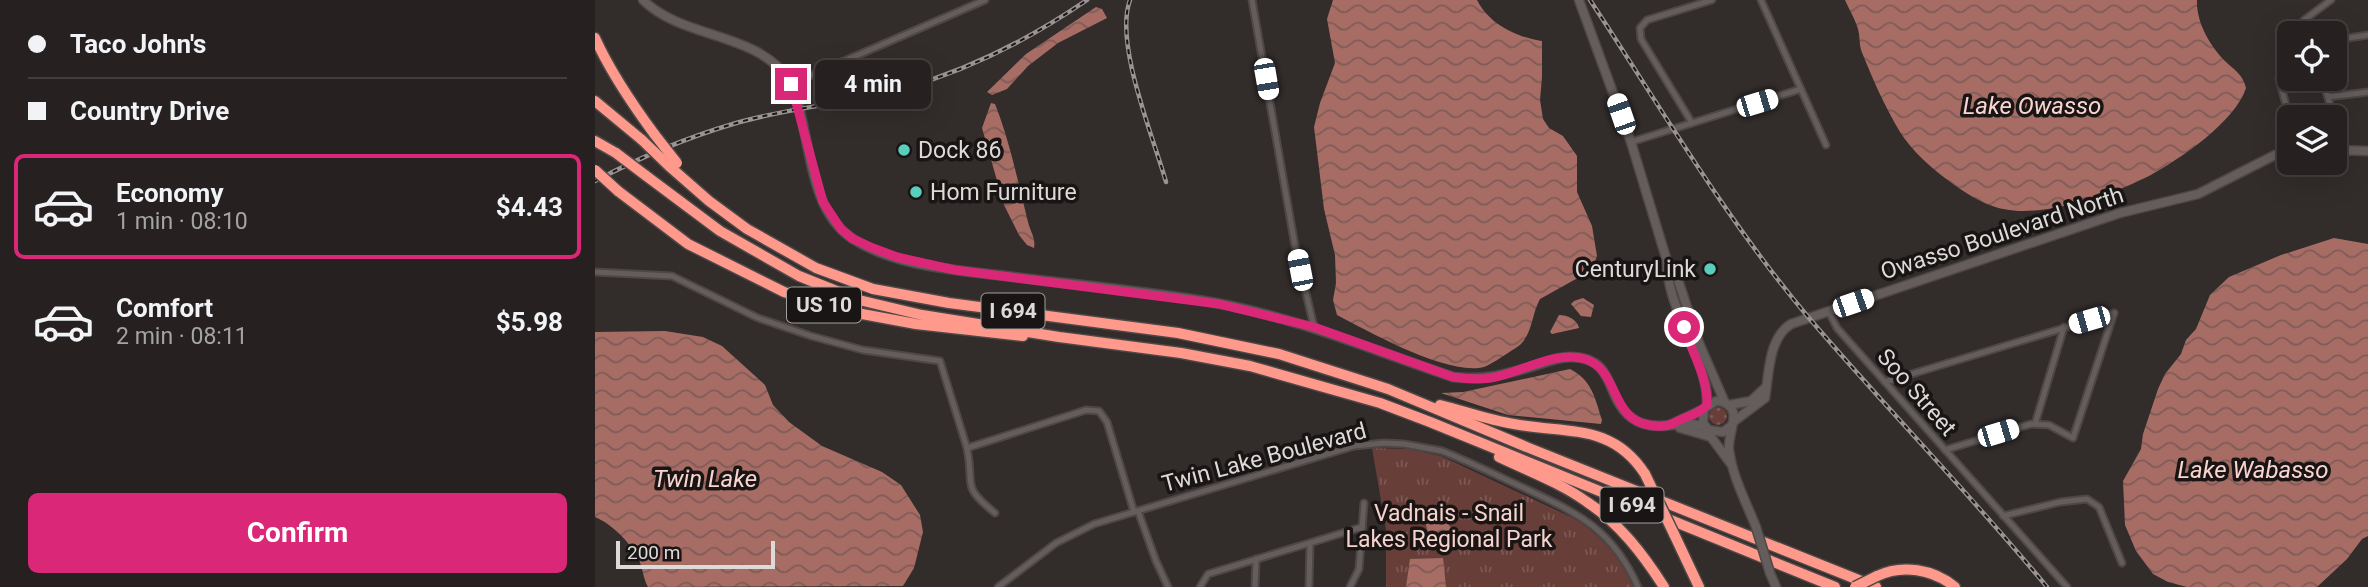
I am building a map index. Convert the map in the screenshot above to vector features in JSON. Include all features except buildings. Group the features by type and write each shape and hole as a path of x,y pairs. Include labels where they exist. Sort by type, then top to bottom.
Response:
{"highway":[{"path":"595,38 628,98 673,164"},
{"name":"I 694","path":"595,101 673,164 709,201 747,229 816,268 873,289 949,303 1212,339 1279,354 1353,376 1876,587"},
{"name":"I 694","path":"595,141 616,153 720,231 799,276 859,300 922,315 1181,353 1250,366 1380,403 1835,587"},
{"name":"US 10","path":"595,170 618,191 688,244 784,292 846,311 916,324 1006,335 1059,337"},
{"path":"1353,376 1495,420 1600,437 1621,446 1645,474 1699,587"},
{"path":"1430,422 1587,502 1628,537 1664,587"},
{"path":"1856,587 1894,570 1916,570 1935,575 1955,587"}],"street":[{"path":"643,0 658,13 680,24 756,51 774,63 791,84 823,202 841,229 853,239 873,248 930,265 1206,302 1314,327 1453,377 1473,380 1503,375 1560,358 1585,359 1604,371 1619,403 1630,417 1643,424 1723,432 1732,424"},
{"path":"791,84 985,0"},
{"path":"1252,0 1295,246 1314,327"},
{"path":"1582,0 1668,261 1675,271 1699,343 1727,404 1734,413 1728,441 1731,464"},
{"path":"1692,123 1641,39 1640,28 1647,20 1712,0"},
{"path":"1761,0 1826,145"},
{"path":"2304,21 2331,0"},
{"path":"2347,38 2368,35"},
{"path":"1631,142 1801,89"},
{"path":"2326,91 2330,105"},
{"path":"2328,97 2368,92"},
{"path":"2347,150 2368,151"},
{"name":"Owasso Boulevard North","path":"1732,424 1763,401 1775,346 1784,329 1798,322 2120,213 2198,194 2277,155"},
{"path":"1668,261 1667,274 1706,386 1702,418 1731,464 1776,587"},
{"path":"595,272 672,276 758,318 811,337 863,349 940,361 967,448 969,478 974,494 995,513"},
{"name":"Soo Street","path":"1829,312 1837,328 2067,587"},
{"path":"1885,382 2114,313 2073,438 2056,428 2035,424 1945,450"},
{"path":"2035,424 2064,327"},
{"path":"1672,426 1716,401 1727,404 1751,401 1766,387"},
{"path":"967,448 1086,410 1100,411 1107,422 1136,511 1168,587"},
{"name":"Twin Lake Boulevard","path":"998,587 1061,540 1094,524 1354,446 1384,443 1422,446 1459,458 1581,516 1611,543 1626,563 1638,587"},
{"path":"2003,516 2071,499 2087,499 2099,507 2122,563"},
{"path":"1350,587 1359,569 1364,503"},
{"path":"1199,587 1208,574 1362,527"},
{"path":"1308,587 1310,543"},
{"path":"1255,587 1256,559"},
{"path":"1770,573 1770,587"}],"green space":[{"path":"1718,407 1724,410 1727,416 1724,422 1718,425 1712,422 1709,416 1712,410"},
{"name":"Vadnais - Snail Lakes Regional Park","path":"1372,448 1408,449 1441,456 1573,518 1609,548 1623,566 1633,587 1386,587 1386,529"}],"water":[{"path":"1333,0 1477,0 1489,16 1504,28 1542,41 1540,100 1543,119 1549,128 1563,136 1577,156 1577,192 1592,226 1597,256 1592,270 1540,299 1528,333 1521,344 1484,367 1468,368 1430,359 1337,315 1333,300 1336,283 1335,255 1324,209 1314,127 1335,63 1327,19"},
{"name":"Lake Owasso","path":"1845,0 2197,0 2201,25 2209,41 2240,76 2246,88 2231,114 2219,126 2176,160 2149,176 2080,203 2034,211 2006,210 1979,200 1942,176 1905,139 1889,113 1870,71 1861,50 1857,25"},
{"path":"1096,7 1102,9 1107,18 1058,43 1028,66 1007,89 992,95 987,92 1026,54"},
{"path":"991,103 995,104 1005,133 1034,238 1034,248 1027,245 1019,235 1004,205 982,128"},
{"name":"Lake Wabasso","path":"2334,238 2368,244 2368,536 2362,539 2347,559 2317,587 2187,587 2168,582 2153,574 2136,551 2125,525 2123,481 2141,449 2143,434 2165,374 2196,329 2210,295 2229,277 2281,255"},
{"path":"1583,298 1594,305 1591,317 1581,316 1571,304"},
{"path":"1559,315 1571,318 1579,328 1552,334 1550,332"},
{"name":"Twin Lake","path":"665,331 703,337 722,346 765,385 773,405 789,422 822,446 882,472 901,485 920,515 923,532 914,568 903,586 648,587 639,560 631,547 614,529 595,517 595,332"},
{"path":"1570,369 1592,390 1601,424 1508,415 1441,393 1463,392"},
{"path":"1425,506 1437,509 1460,540 1451,536 1429,536"},
{"path":"1443,558 1446,587 1406,587 1410,559"}],"railway":[{"path":"595,181 663,149 733,124 776,113 884,93 953,72 1022,40 1087,0"},
{"path":"1130,0 1126,18 1131,64 1166,182"},
{"path":"1590,0 1695,162 1779,281 2047,587"}],"place":[{"name":"Dock 86","path":"904,150"},
{"name":"Hom Furniture","path":"916,192"},
{"name":"CenturyLink","path":"1710,269"}],"route":[{"path":"791,84 800,110 818,189 832,217 853,239 897,257 955,270 1219,304 1314,327 1453,377 1473,380 1503,375 1569,356 1577,357 1593,362 1604,371 1619,403 1630,417 1643,424 1660,427 1670,426 1698,413 1707,405 1702,371 1684,327"}]}
